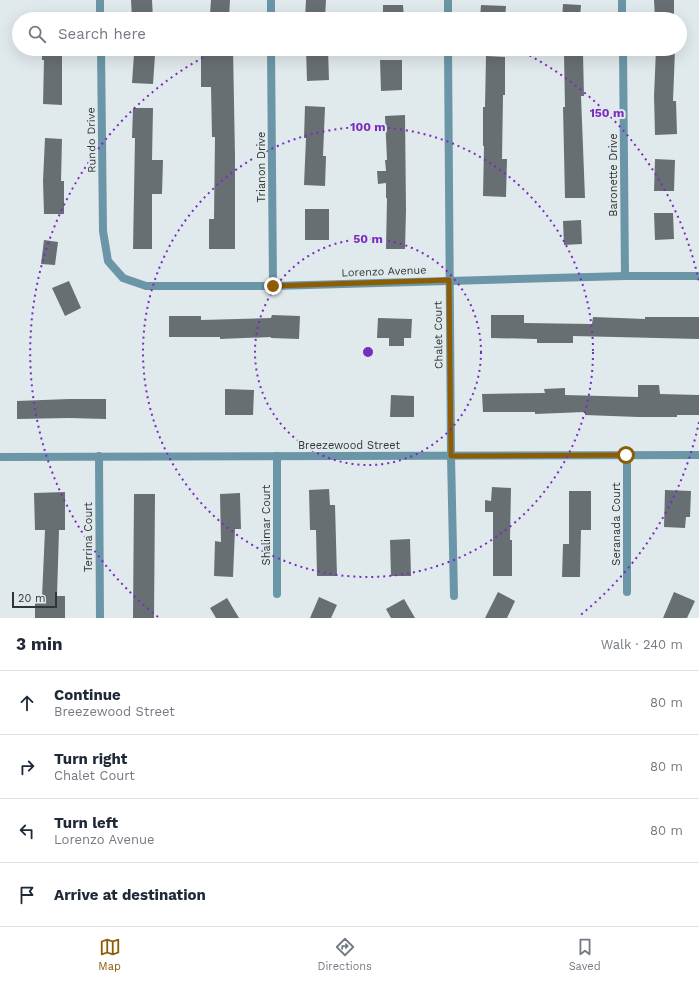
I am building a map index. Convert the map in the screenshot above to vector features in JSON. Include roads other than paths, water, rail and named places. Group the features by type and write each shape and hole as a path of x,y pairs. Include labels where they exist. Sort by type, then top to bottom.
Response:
{"street":[{"path":"100,0 100,12"},
{"path":"271,0 271,12"},
{"path":"448,0 448,12"},
{"path":"622,0 622,12"},
{"name":"Rundo Drive","path":"101,56 103,231"},
{"name":"Trianon Drive","path":"271,56 273,286"},
{"name":"Chalet Court","path":"448,56 449,280 454,596"},
{"name":"Baronette Drive","path":"623,56 625,276"},
{"name":"Lorenzo Avenue","path":"103,231 108,261 124,278 146,286 273,286 449,280 699,276"},
{"name":"Seranada Court","path":"626,455 626,592"},
{"name":"Breezewood Street","path":"0,456 699,455"},
{"name":"Terrina Court","path":"99,456 100,618"},
{"name":"Shalimar Court","path":"277,456 277,594"}]}
